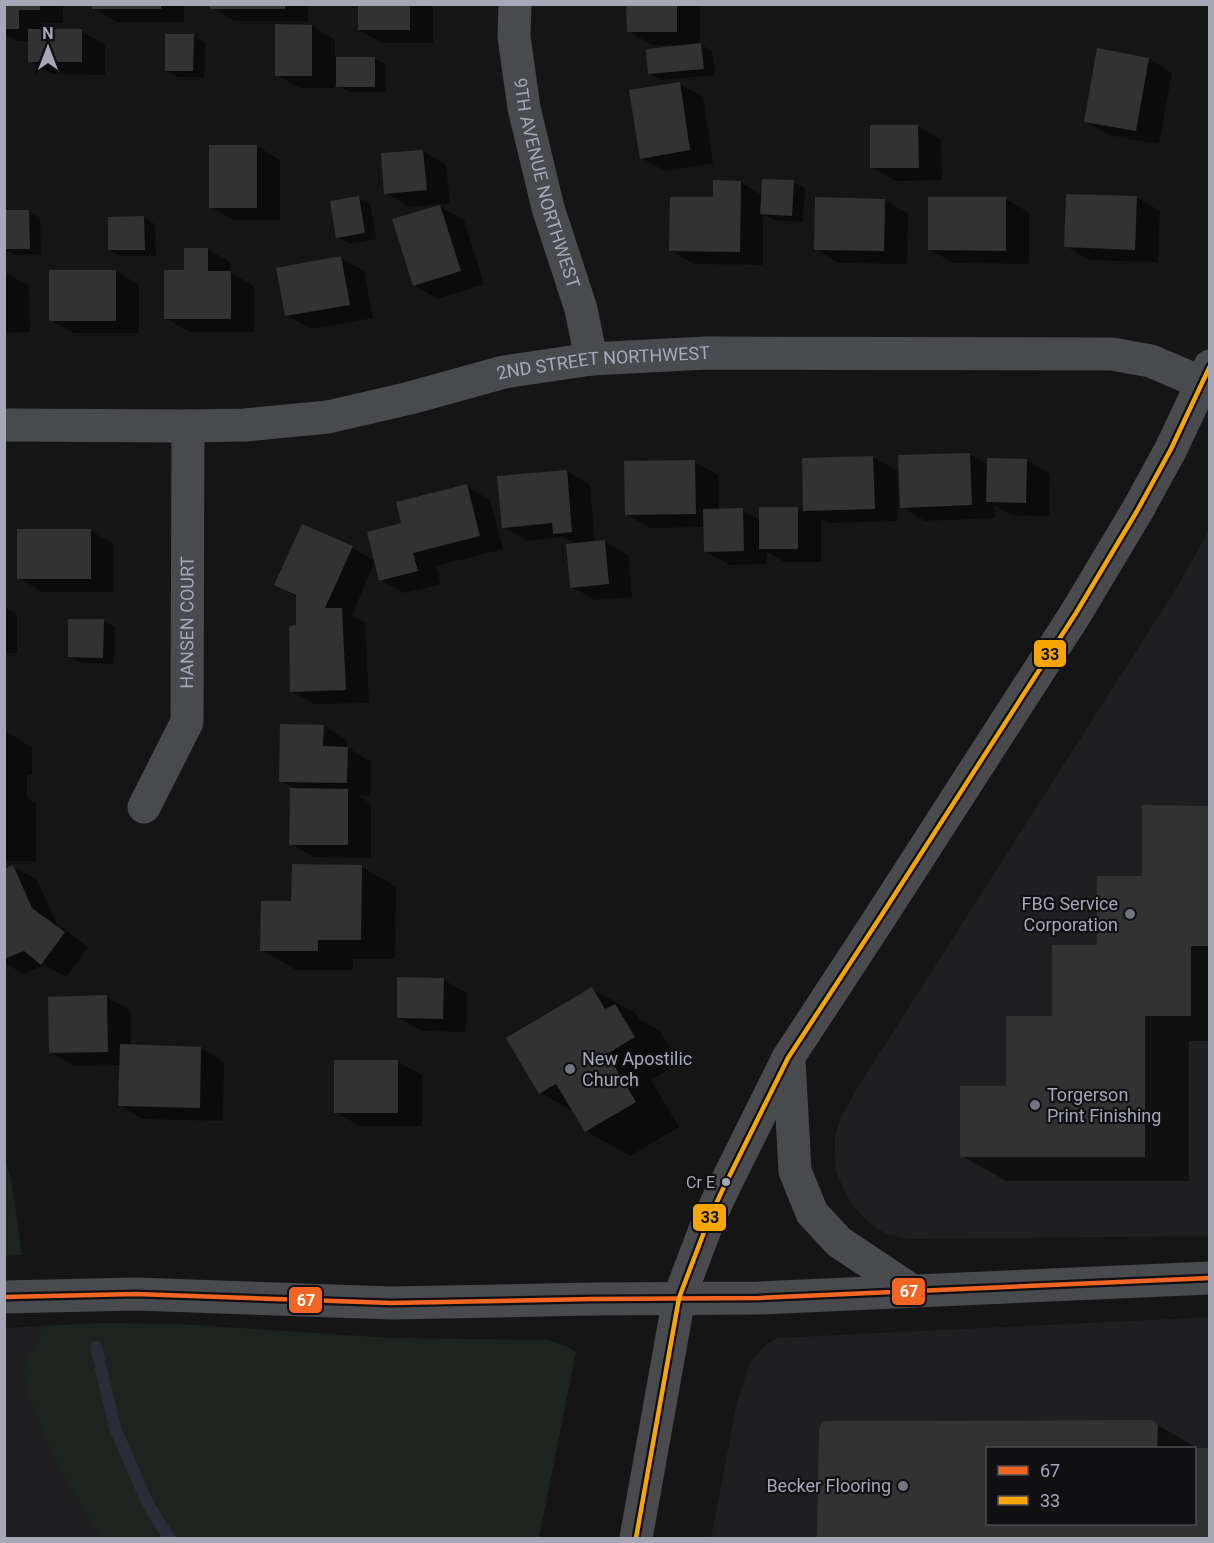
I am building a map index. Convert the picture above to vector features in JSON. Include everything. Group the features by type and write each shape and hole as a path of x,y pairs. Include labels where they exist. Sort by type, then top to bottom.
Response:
{"street":[{"name":"9TH AVENUE NORTHWEST","path":"515,4 514,38 524,108 548,208 581,309 591,359"},
{"name":"2ND STREET NORTHWEST","path":"4,425 188,426 328,417 410,398 504,372 591,359 706,353 1112,354 1206,375"},
{"path":"636,1539 679,1298 718,1200 789,1058 1076,613 1171,449 1206,375"},
{"name":"HANSEN COURT","path":"144,807 187,722 188,426"},
{"path":"789,1058 795,1171 812,1213 839,1242 911,1290"},
{"path":"4,1298 136,1294 392,1303 759,1298 1209,1278"}],"shaded area":[{"path":"1209,530 1209,1236 910,1239 886,1234 868,1222 853,1206 836,1171 835,1136 840,1120 856,1090 1179,584"},
{"path":"4,1153 12,1185 22,1255 5,1256"},
{"path":"1209,1317 1209,1538 711,1538 737,1403 749,1364 765,1345 777,1338"},
{"path":"100,1323 179,1324 393,1338 548,1340 566,1346 576,1352 539,1538 101,1538 61,1472 33,1409 24,1370 29,1353 39,1342 41,1326"},
{"path":"41,1326 39,1342 29,1353 33,1409 61,1472 101,1538 5,1538 4,1328"}],"building":[{"path":"4,4 40,4 40,10 19,10 19,29 4,29"},
{"path":"92,4 161,4 161,9 92,9"},
{"path":"210,4 285,4 285,9 210,9"},
{"path":"358,4 410,4 410,30 358,30"},
{"path":"626,4 677,4 677,32 627,32"},
{"path":"275,24 312,25 312,76 275,76"},
{"path":"28,29 82,29 82,62 28,62"},
{"path":"165,34 194,34 193,71 165,71"},
{"path":"701,43 704,69 648,74 646,49"},
{"path":"1097,48 1149,58 1136,131 1084,122"},
{"path":"336,57 375,57 375,87 336,87"},
{"path":"680,82 690,150 640,159 629,90"},
{"path":"870,125 918,125 919,168 870,168"},
{"path":"209,145 257,145 257,208 209,208"},
{"path":"423,150 427,190 384,194 381,153"},
{"path":"762,179 794,180 792,216 760,214"},
{"path":"713,180 741,181 740,252 669,251 670,197 713,197"},
{"path":"1066,194 1137,196 1135,250 1064,247"},
{"path":"359,196 365,233 336,238 330,201"},
{"path":"815,197 885,199 884,251 814,250"},
{"path":"928,197 1006,197 1006,251 928,250"},
{"path":"440,205 461,271 413,286 392,219"},
{"path":"4,210 29,210 30,249 4,249"},
{"path":"144,216 145,250 108,250 108,217"},
{"path":"184,248 208,248 208,271 231,271 231,319 164,319 164,270 184,270"},
{"path":"341,256 350,305 285,316 276,268"},
{"path":"49,270 116,270 116,321 49,321"},
{"path":"970,453 972,505 900,508 898,455"},
{"path":"873,456 875,509 803,511 802,458"},
{"path":"987,458 1027,459 1026,503 986,502"},
{"path":"695,460 696,514 625,515 624,461"},
{"path":"567,470 572,532 553,534 552,523 502,528 497,476"},
{"path":"467,484 480,536 413,553 418,571 379,581 367,532 401,523 396,502"},
{"path":"759,507 798,507 798,549 759,549"},
{"path":"743,508 744,551 704,552 703,509"},
{"path":"302,524 353,546 325,608 342,608 346,690 290,692 289,626 296,625 296,595 274,585"},
{"path":"17,529 91,529 91,579 17,579"},
{"path":"605,540 609,584 570,588 566,544"},
{"path":"68,619 104,619 103,658 68,657"},
{"path":"280,724 324,725 323,746 348,747 347,783 279,782"},
{"path":"290,788 348,789 348,845 289,845"},
{"path":"1142,805 1210,806 1210,946 1191,946 1191,1016 1145,1016 1145,1157 960,1157 960,1086 1006,1086 1006,1016 1052,1016 1052,945 1097,945 1097,876 1142,876"},
{"path":"292,864 362,865 361,940 318,940 318,951 260,951 261,901 291,901"},
{"path":"13,865 32,908 65,932 41,965 24,951 4,959 4,869"},
{"path":"397,977 444,978 443,1019 397,1018"},
{"name":"New Apostilic Church","path":"592,987 605,1009 615,1004 635,1037 607,1054 636,1102 585,1132 556,1084 539,1094 506,1038"},
{"path":"107,995 108,1052 49,1053 48,997"},
{"path":"120,1044 201,1047 200,1108 118,1106"},
{"path":"334,1060 398,1060 398,1113 334,1113"},
{"name":"Becker Flooring","path":"1151,1420 1158,1426 1157,1447 986,1447 986,1525 1196,1525 1196,1448 1210,1448 1210,1538 817,1538 819,1429 826,1421"}],"waterway":[{"path":"96,1347 115,1428 148,1504 169,1538"}],"transit line":[{"name":"33","path":"636,1538 679,1298 722,1191 788,1058 1076,613 1137,511 1171,449 1210,366"},
{"name":"67","path":"4,1297 136,1294 392,1303 759,1298 1210,1278"}],"place":[{"name":"FBG Service Corporation","path":"1130,914"},
{"name":"New Apostilic Church","path":"570,1069"},
{"name":"Torgerson Print Finishing","path":"1035,1105"},
{"name":"Cr E","path":"726,1182"},
{"name":"Becker Flooring","path":"903,1486"}]}
